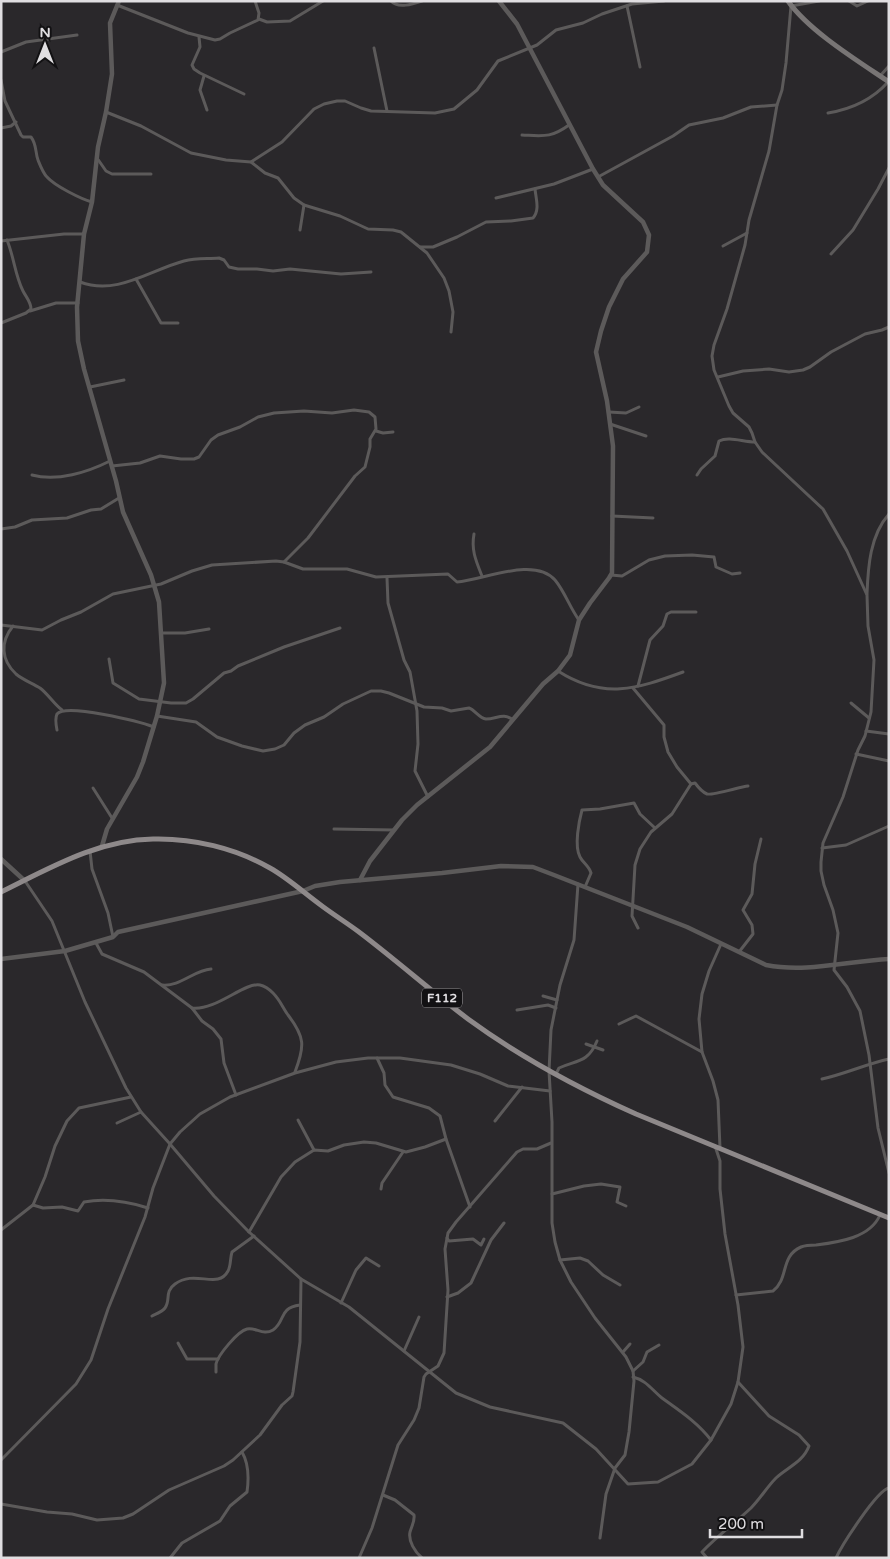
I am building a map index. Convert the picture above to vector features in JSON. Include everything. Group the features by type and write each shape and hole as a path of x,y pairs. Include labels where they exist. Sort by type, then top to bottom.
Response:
{"main road":[{"path":"790,4 814,28 889,82"},
{"name":"F112","path":"1,892 57,864 102,846 153,839 215,846 258,862 283,876 358,931 470,1020 556,1074 612,1103 889,1218"}],"street":[{"path":"255,1 259,11 259,19"},
{"path":"102,846 106,829 137,777 154,727 164,683 159,602 154,585 130,532 119,498 78,341 78,303 84,234 92,202 101,130 112,74 110,23 118,3 200,36 220,39 259,19 267,22 290,21 323,1"},
{"path":"391,1 396,6 422,1"},
{"path":"360,880 370,861 410,813 490,747 543,684 558,671 570,655 579,620 611,575 613,446 609,412 596,357 597,344 604,319 623,279 647,252 649,235 643,222 598,177 517,24 499,1"},
{"path":"252,162 282,142 314,109 324,104 346,101 371,111 434,113 454,110 477,90 498,60 541,42 556,30 583,23 602,14 627,6 664,1"},
{"path":"820,1 790,4 783,81 777,105 770,151 727,309 714,345 712,364 729,406 733,413 749,427 754,442 762,452 823,509 848,551 867,595"},
{"path":"849,1 857,6 868,1"},
{"path":"627,6 640,67"},
{"path":"1,52 26,42 77,35"},
{"path":"200,36 200,47 192,65 194,69 204,76 244,94"},
{"path":"374,48 387,111"},
{"path":"880,76 889,66"},
{"path":"204,76 200,90 207,110"},
{"path":"1,80 5,101 21,135 31,137 33,140 46,176 68,191 92,202"},
{"path":"828,113 856,107 880,91 889,82"},
{"path":"598,177 673,136 689,125 723,118 750,108 777,105"},
{"path":"106,112 141,126 191,153 226,160 252,162 278,178 294,198 304,205 340,216 368,229 398,231 420,247 436,265 447,285 453,312 451,332"},
{"path":"1,128 11,126 16,122"},
{"path":"522,136 548,136 557,133 569,125"},
{"path":"97,158 106,171 112,174 150,174"},
{"path":"831,254 853,230 889,168"},
{"path":"496,198 535,189 593,169"},
{"path":"420,247 433,247 486,222 533,218 538,206 535,189"},
{"path":"300,230 304,205"},
{"path":"723,246 747,232"},
{"path":"1,241 64,234 84,234"},
{"path":"7,240 20,283 31,303 30,311"},
{"path":"80,282 89,285 121,285 185,261 219,258 224,260 229,267 238,270 257,269 273,272 290,269 341,274 371,272"},
{"path":"136,279 161,323 178,323"},
{"path":"1,323 56,303 78,303"},
{"path":"718,377 750,370 769,369 789,372 803,370 865,334 887,328 889,334"},
{"path":"90,387 124,380"},
{"path":"609,412 626,413 639,407"},
{"path":"32,475 41,477 79,473 111,463 140,463 160,456 181,460 194,459 199,457 211,440 218,435 240,427 258,417 304,411 324,413 350,410 365,411 375,417 376,431 370,439 365,467 308,538 284,562"},
{"path":"610,424 646,436"},
{"path":"376,431 383,433 394,432"},
{"path":"697,475 715,456 718,441 729,438 744,442 754,442"},
{"path":"1,528 15,527 32,520 66,518 91,510 101,509 119,498"},
{"path":"889,514 880,523 876,531 867,582 868,626 874,660 869,718 866,731 822,848 821,871 838,933 835,972 845,983 860,1011 871,1063 878,1124 889,1173"},
{"path":"612,516 654,518"},
{"path":"474,534 472,545 474,556 482,576"},
{"path":"611,575 622,576 640,564 657,557 684,554 714,557 716,567 732,574 740,573"},
{"path":"1,625 42,630 81,612 113,594 168,581 212,565 250,561 284,562 303,569 347,569 369,576 387,578 446,574 456,582 482,576 537,569 545,572 557,582 579,620"},
{"path":"387,578 388,603 404,660 410,672 416,705 418,721 415,771 428,798"},
{"path":"864,588 867,582"},
{"path":"638,687 650,640 663,626 667,614 671,612 696,612"},
{"path":"13,626 3,642 6,662 18,675 42,689 62,711"},
{"path":"109,659 112,681 115,685 138,699 171,703 186,702 224,673 238,666 284,647 340,628"},
{"path":"161,634 209,629"},
{"path":"558,671 575,681 596,688 622,690 638,687 683,672"},
{"path":"633,688 664,725 664,737 668,752 691,784 695,783 705,793 710,795 748,786"},
{"path":"157,716 196,722 217,737 263,751 284,745 294,733 305,725 324,717 343,704 371,691 389,693 424,707 442,708 452,711 469,708 482,718 486,719 504,715 513,720"},
{"path":"851,704 869,718"},
{"path":"57,730 57,715 62,711 80,711 128,718 154,727"},
{"path":"866,731 889,734"},
{"path":"856,754 889,761"},
{"path":"638,928 632,916 636,860 645,839 672,814 691,784"},
{"path":"92,788 112,818"},
{"path":"585,887 591,873 579,856 577,846 582,810 600,809 632,803 635,804 640,814 655,828"},
{"path":"822,848 846,845 889,826"},
{"path":"334,830 394,830"},
{"path":"738,953 753,934 752,925 743,910 752,894 755,864 761,839"},
{"path":"90,850 94,878 108,913 113,937"},
{"path":"1,859 24,881 52,922 85,1002 131,1097 141,1112 214,1196 249,1232 301,1279 341,1303 456,1393 490,1407 563,1423 585,1438 628,1484 658,1482 692,1464 711,1440 731,1404 738,1382 743,1347 725,1234 720,1189 719,1112 716,1088 702,1052 699,1031 700,1010 709,971 721,944"},
{"path":"1,959 65,951 113,937 118,932 303,891 322,884 442,873 483,867 513,866 533,867 578,884 686,927 758,963 777,968 803,968 889,959"},
{"path":"578,884 574,921 575,935 552,1020 549,1070 554,1242 560,1260 594,1318 623,1352 633,1371 630,1432 625,1455 615,1468 603,1506 600,1538"},
{"path":"96,943 102,954 140,969 192,1008 202,1021 213,1029 221,1039 224,1063 236,1095"},
{"path":"162,985 171,984 203,970 210,969"},
{"path":"192,1008 201,1008 220,1002 236,992 254,985 264,986 281,1002 299,1030 301,1055 295,1073"},
{"path":"543,996 557,1000"},
{"path":"517,1010 548,1005 556,1008"},
{"path":"618,1024 636,1016 702,1052"},
{"path":"556,1074 560,1068 582,1061 595,1047 597,1041"},
{"path":"586,1044 603,1050"},
{"path":"1,1460 76,1384 91,1360 108,1309 148,1208 153,1188 170,1144 200,1114 236,1095 295,1073 336,1062 377,1058 400,1058 452,1065 505,1085 550,1091"},
{"path":"377,1058 384,1073 384,1085 396,1099 424,1106 436,1112 442,1121 446,1139 470,1207"},
{"path":"822,1079 889,1059"},
{"path":"496,1121 522,1087"},
{"path":"1,1230 33,1205 45,1178 55,1146 68,1122 79,1108 131,1097"},
{"path":"117,1123 141,1112"},
{"path":"298,1120 314,1150"},
{"path":"249,1232 280,1177 295,1162 314,1150 328,1151 349,1144 364,1142 376,1143 403,1152 416,1150 446,1139"},
{"path":"359,1558 367,1542 398,1444 417,1415 424,1378 438,1366 444,1353 448,1284 445,1260 447,1238 456,1222 517,1152 523,1149 537,1149 552,1143"},
{"path":"381,1189 382,1183 403,1152"},
{"path":"552,1194 584,1186 609,1185 620,1187 617,1202 626,1206"},
{"path":"33,1205 43,1208 62,1207 78,1210 84,1202 109,1200 126,1201 148,1208"},
{"path":"736,1295 773,1291 782,1280 788,1258 795,1251 808,1245 863,1234 874,1225 880,1215"},
{"path":"447,1297 458,1293 471,1283 491,1240 504,1223"},
{"path":"152,1316 165,1309 168,1304 167,1294 176,1283 188,1278 216,1281 224,1276 228,1270 232,1252 254,1236"},
{"path":"447,1238 449,1241 473,1239 481,1245 484,1239"},
{"path":"341,1303 356,1270 366,1258 379,1266"},
{"path":"560,1260 580,1258 588,1261 603,1275 620,1285"},
{"path":"1,1504 47,1512 72,1514 89,1519 122,1518 133,1514 170,1490 224,1466 260,1435 294,1392 300,1332 301,1279"},
{"path":"216,1372 218,1359 241,1332 251,1329 261,1332 272,1330 289,1307 300,1306"},
{"path":"404,1351 419,1317"},
{"path":"178,1343 187,1359 218,1359"},
{"path":"623,1352 630,1344"},
{"path":"633,1371 643,1362 647,1352 659,1345"},
{"path":"633,1377 644,1381 687,1416 711,1440"},
{"path":"707,1558 702,1552 750,1508 776,1478 790,1469 807,1452 809,1446 799,1435 769,1416 738,1382"},
{"path":"170,1558 182,1543 220,1521 230,1506 247,1492 247,1464 242,1452"},
{"path":"836,1558 846,1539 875,1500 883,1490 889,1488"},
{"path":"383,1495 395,1500 414,1515 410,1538 416,1553 422,1558"}]}
